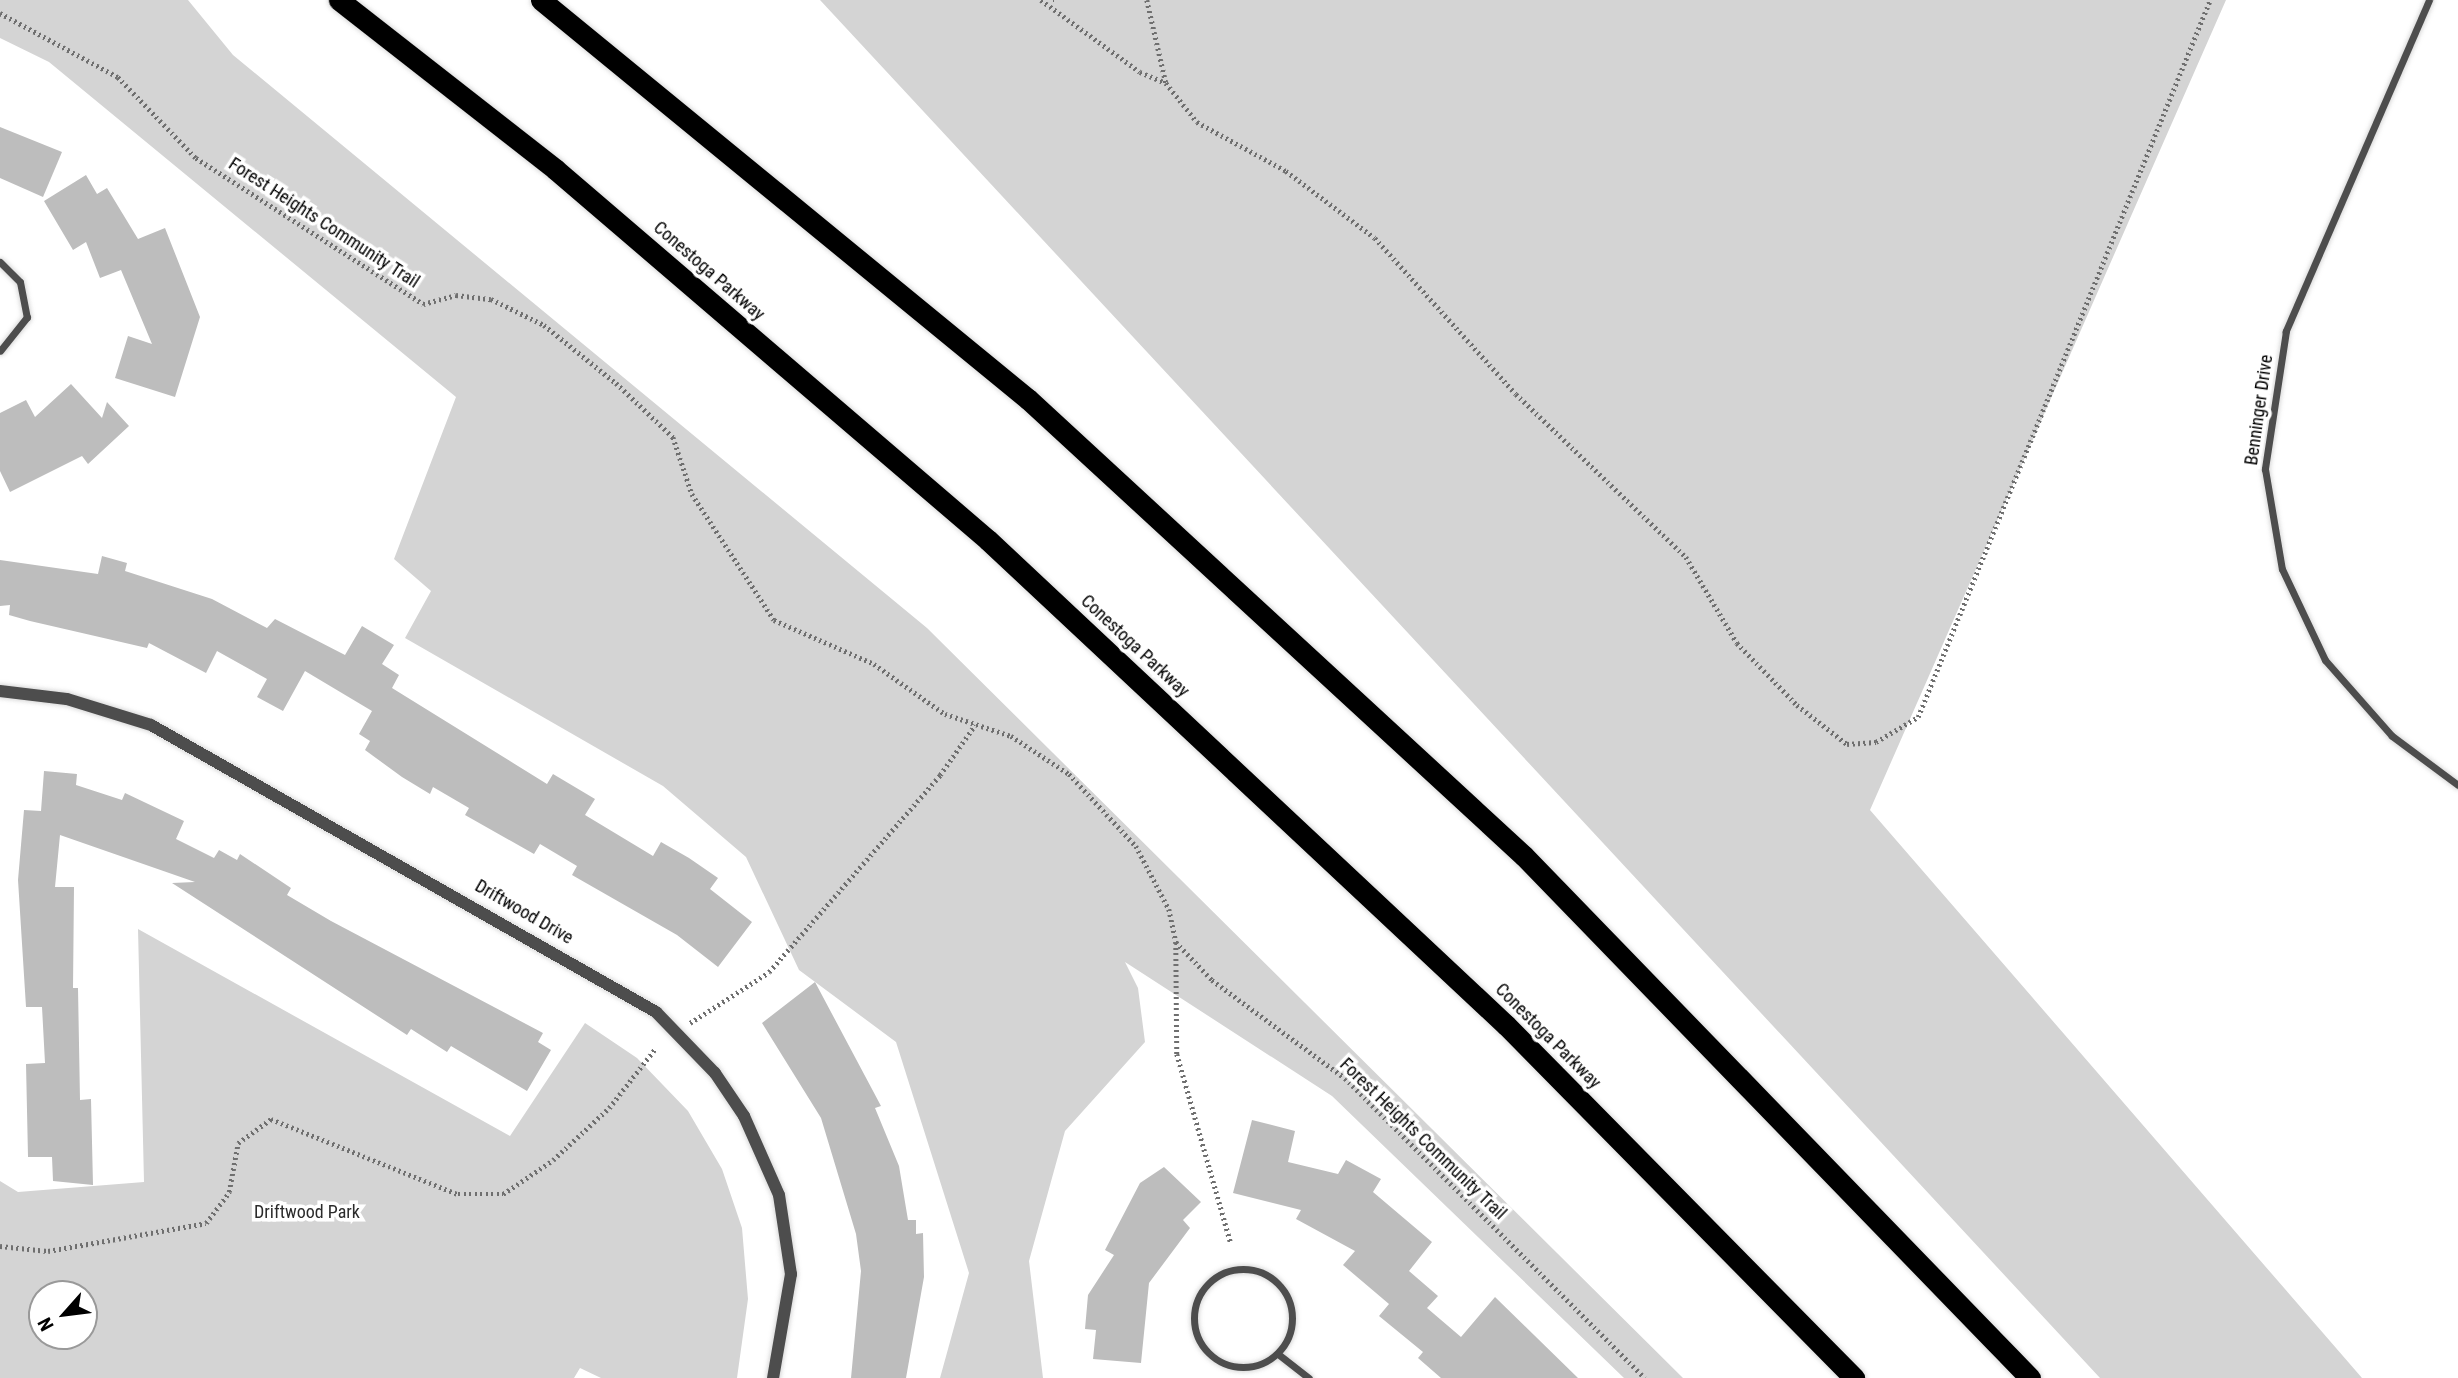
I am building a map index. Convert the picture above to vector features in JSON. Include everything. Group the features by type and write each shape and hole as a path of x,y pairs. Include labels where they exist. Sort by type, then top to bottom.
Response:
{"highway":[{"name":"Conestoga Parkway","path":"339,0 555,169 988,540 1506,1025 1854,1378"},
{"path":"541,0 1028,398 1524,856 2030,1378"}],"street":[{"name":"Benninger Drive","path":"2429,0 2286,331 2265,469 2282,569 2325,660 2392,736 2458,785"},
{"path":"0,262 20,282 27,317 0,351"},
{"name":"Driftwood Drive","path":"0,691 67,699 151,724 612,982 656,1013 715,1073 744,1116 779,1195 791,1274 773,1378"},
{"path":"1246,1269 1276,1281 1292,1310 1288,1339 1278,1353 1245,1368 1206,1351 1194,1315 1207,1284 1246,1269"},
{"path":"1278,1353 1309,1378"}],"path":[{"path":"1041,0 1140,72 1166,83"},
{"path":"1147,0 1166,83 1197,122 1286,171 1376,238 1516,394 1686,557 1737,643 1797,705 1847,744 1876,742 1918,717 2210,0"},
{"name":"Forest Heights Community Trail","path":"0,13 118,77 196,158 423,304 456,295 491,299 544,325 673,436 692,494 774,620 874,664 945,714 1011,736 1069,774 1136,846 1169,909 1176,942 1212,980 1345,1078 1645,1378"},
{"path":"690,1023 769,972 940,775 975,726"},
{"path":"1176,942 1177,1054 1231,1243"},
{"path":"0,1246 48,1251 206,1223 229,1192 237,1143 271,1119 458,1194 503,1194 553,1160 609,1108 655,1049"}],"green space":[{"path":"0,0 188,0 233,55 927,628 1683,1378 1624,1378 1332,1096 1125,962 1138,988 1145,1042 1065,1131 1029,1261 1043,1378 940,1378 969,1273 896,1042 799,970 746,857 663,786 405,638 431,591 394,559 456,397 49,62 0,38"},
{"path":"820,0 2226,0 1870,810 2362,1378 2100,1378"},
{"name":"Driftwood Park","path":"138,929 510,1136 585,1023 637,1058 688,1111 722,1169 742,1228 748,1299 737,1378 601,1378 580,1368 574,1378 0,1378 0,1181 18,1192 144,1182"}],"building":[{"path":"0,127 62,152 43,197 0,178"},
{"path":"86,175 97,194 107,188 138,239 165,228 200,317 175,397 115,378 128,336 152,344 121,270 100,278 86,242 73,250 44,201"},
{"path":"71,384 102,418 107,402 129,426 88,464 82,456 10,492 0,471 0,413 26,400 35,417"},
{"path":"102,556 127,563 125,571 212,599 267,628 275,619 345,655 362,626 394,645 382,664 399,675 392,688 547,784 553,774 595,799 585,815 653,856 661,842 689,858 718,878 710,889 752,922 718,967 677,935 572,875 577,866 540,844 534,854 465,815 469,808 433,787 430,794 402,777 365,750 370,741 359,734 372,711 305,671 283,711 257,697 267,679 217,651 206,673 149,643 147,648 30,621 9,615 10,605 0,606 0,560 98,574"},
{"path":"44,771 77,774 76,785 122,800 125,793 184,821 176,839 214,858 219,850 237,860 240,854 291,888 287,895 331,921 543,1033 538,1042 551,1050 527,1091 451,1046 447,1052 411,1029 407,1035 172,883 195,882 60,835 55,887 74,887 73,988 78,988 80,1100 91,1099 93,1185 53,1181 52,1157 28,1157 26,1064 45,1063 42,1007 26,1007 18,880 24,810 41,811"},
{"path":"815,982 881,1106 875,1108 899,1166 908,1220 916,1220 916,1234 923,1233 924,1277 906,1378 851,1378 861,1271 856,1234 821,1118 762,1023"},
{"path":"1252,1120 1295,1131 1288,1162 1338,1174 1346,1160 1381,1179 1373,1192 1432,1242 1409,1271 1438,1296 1427,1308 1461,1337 1495,1297 1578,1378 1441,1378 1418,1358 1423,1352 1379,1316 1389,1304 1343,1265 1355,1251 1296,1219 1301,1210 1233,1193"},
{"path":"1164,1167 1201,1202 1183,1220 1190,1228 1149,1283 1141,1363 1093,1359 1096,1330 1085,1329 1088,1295 1114,1255 1105,1250 1140,1183"}]}
